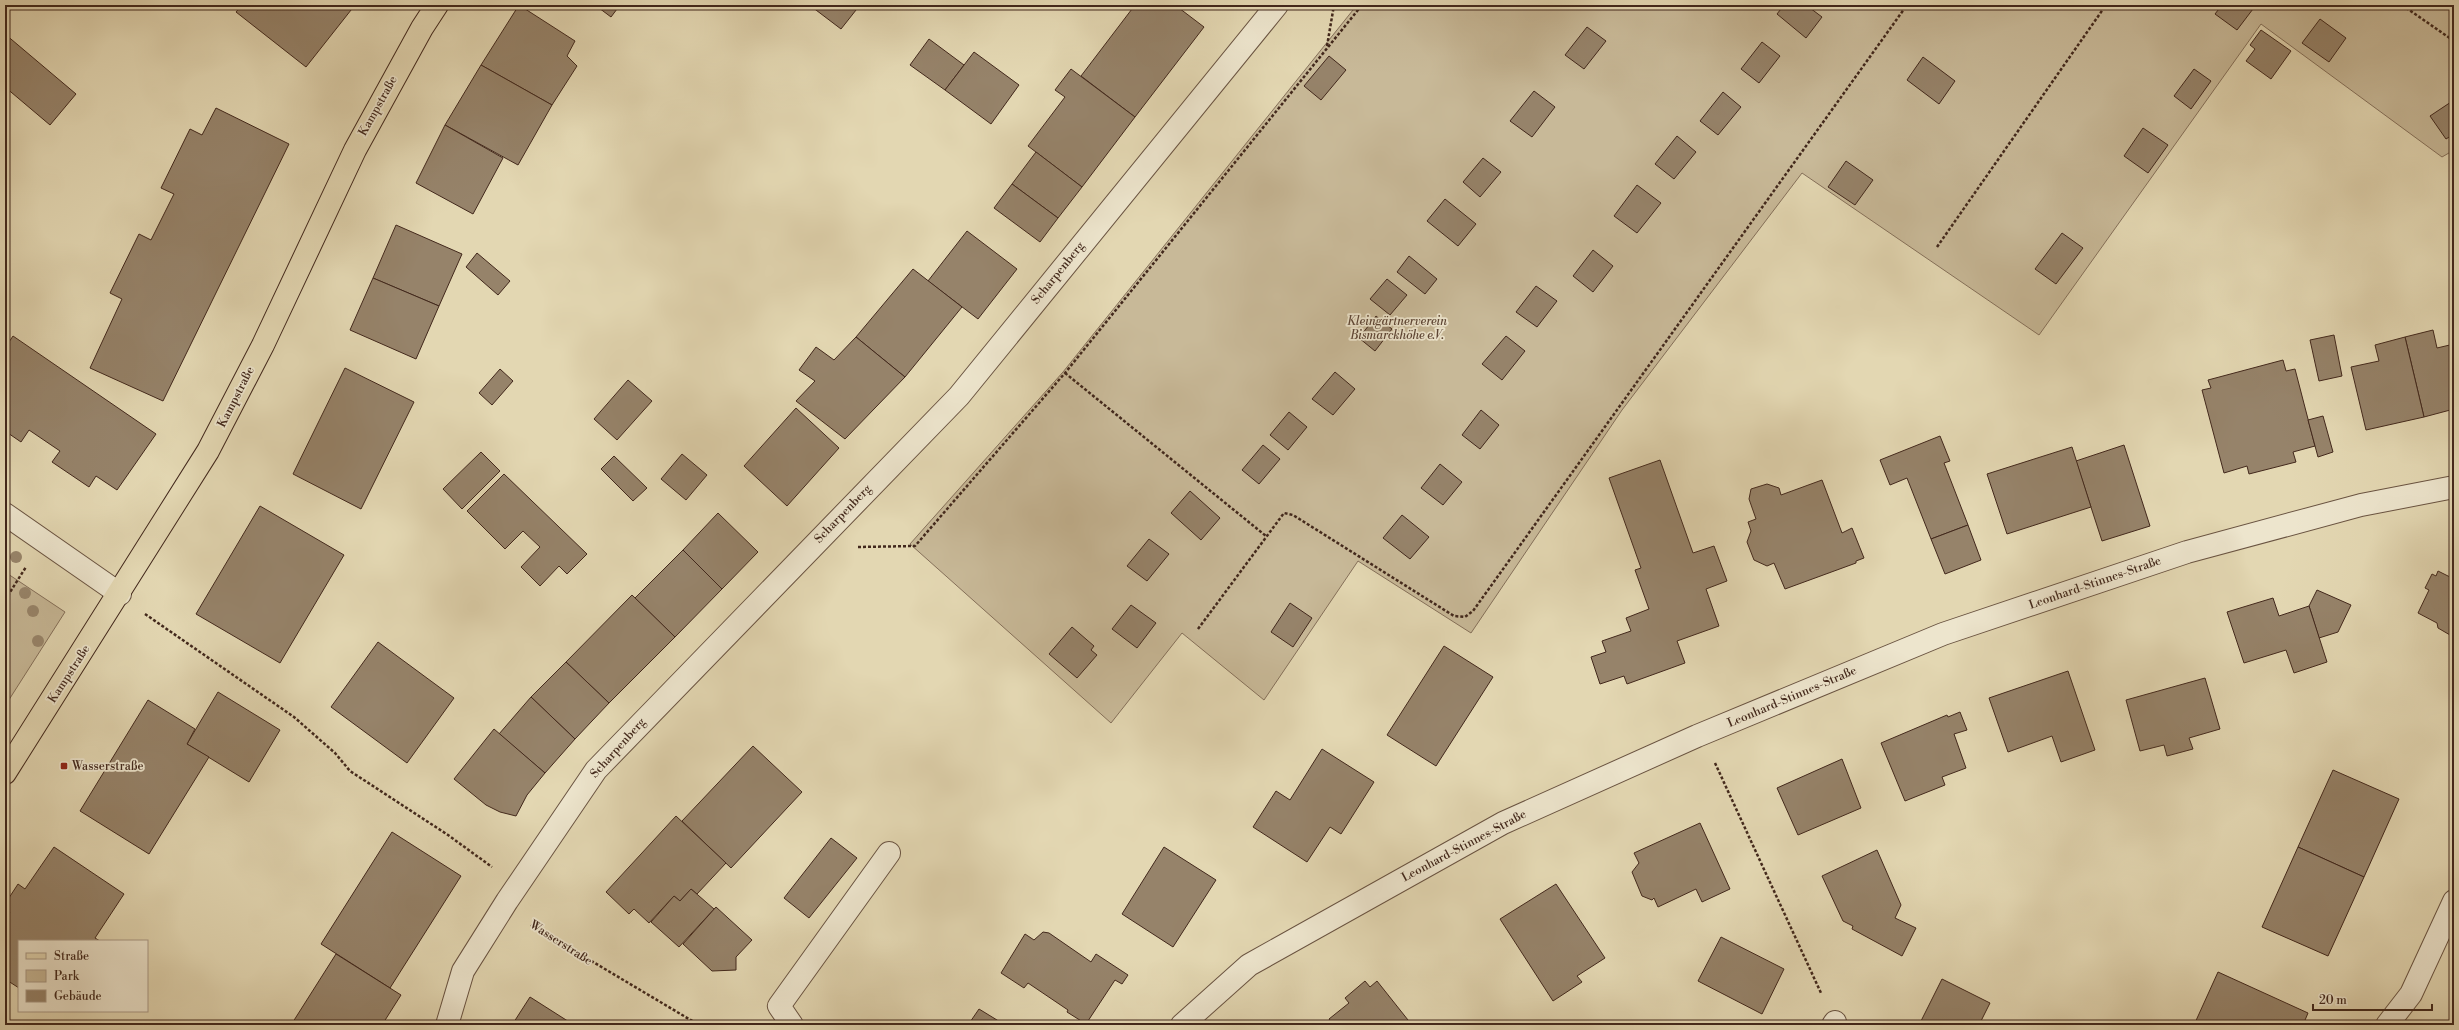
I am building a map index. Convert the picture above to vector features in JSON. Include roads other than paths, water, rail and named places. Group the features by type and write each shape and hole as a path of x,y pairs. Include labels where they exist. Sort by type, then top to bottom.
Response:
{"main road":[{"name":"Kampstraße","path":"5,773 120,594 208,451 263,345 354,150 422,28 437,5"}],"street":[{"name":"Scharpenberg","path":"447,1025 463,971 507,901 596,770 958,396 1266,10"},
{"name":"Leonhard-Stinnes-Straße","path":"1182,1025 1249,965 1496,827 1697,736 1943,634 2188,552 2361,505 2454,487"},
{"path":"5,514 120,594"},
{"path":"792,1025 779,1006 889,853"},
{"path":"2387,1025 2411,994 2454,901"}],"place":[{"name":"Wasserstraße","path":"64,766"}],"park label":[{"name":"Kleingärtnerverein Bismarckhöhe e.V.","path":"1397,328"}]}
